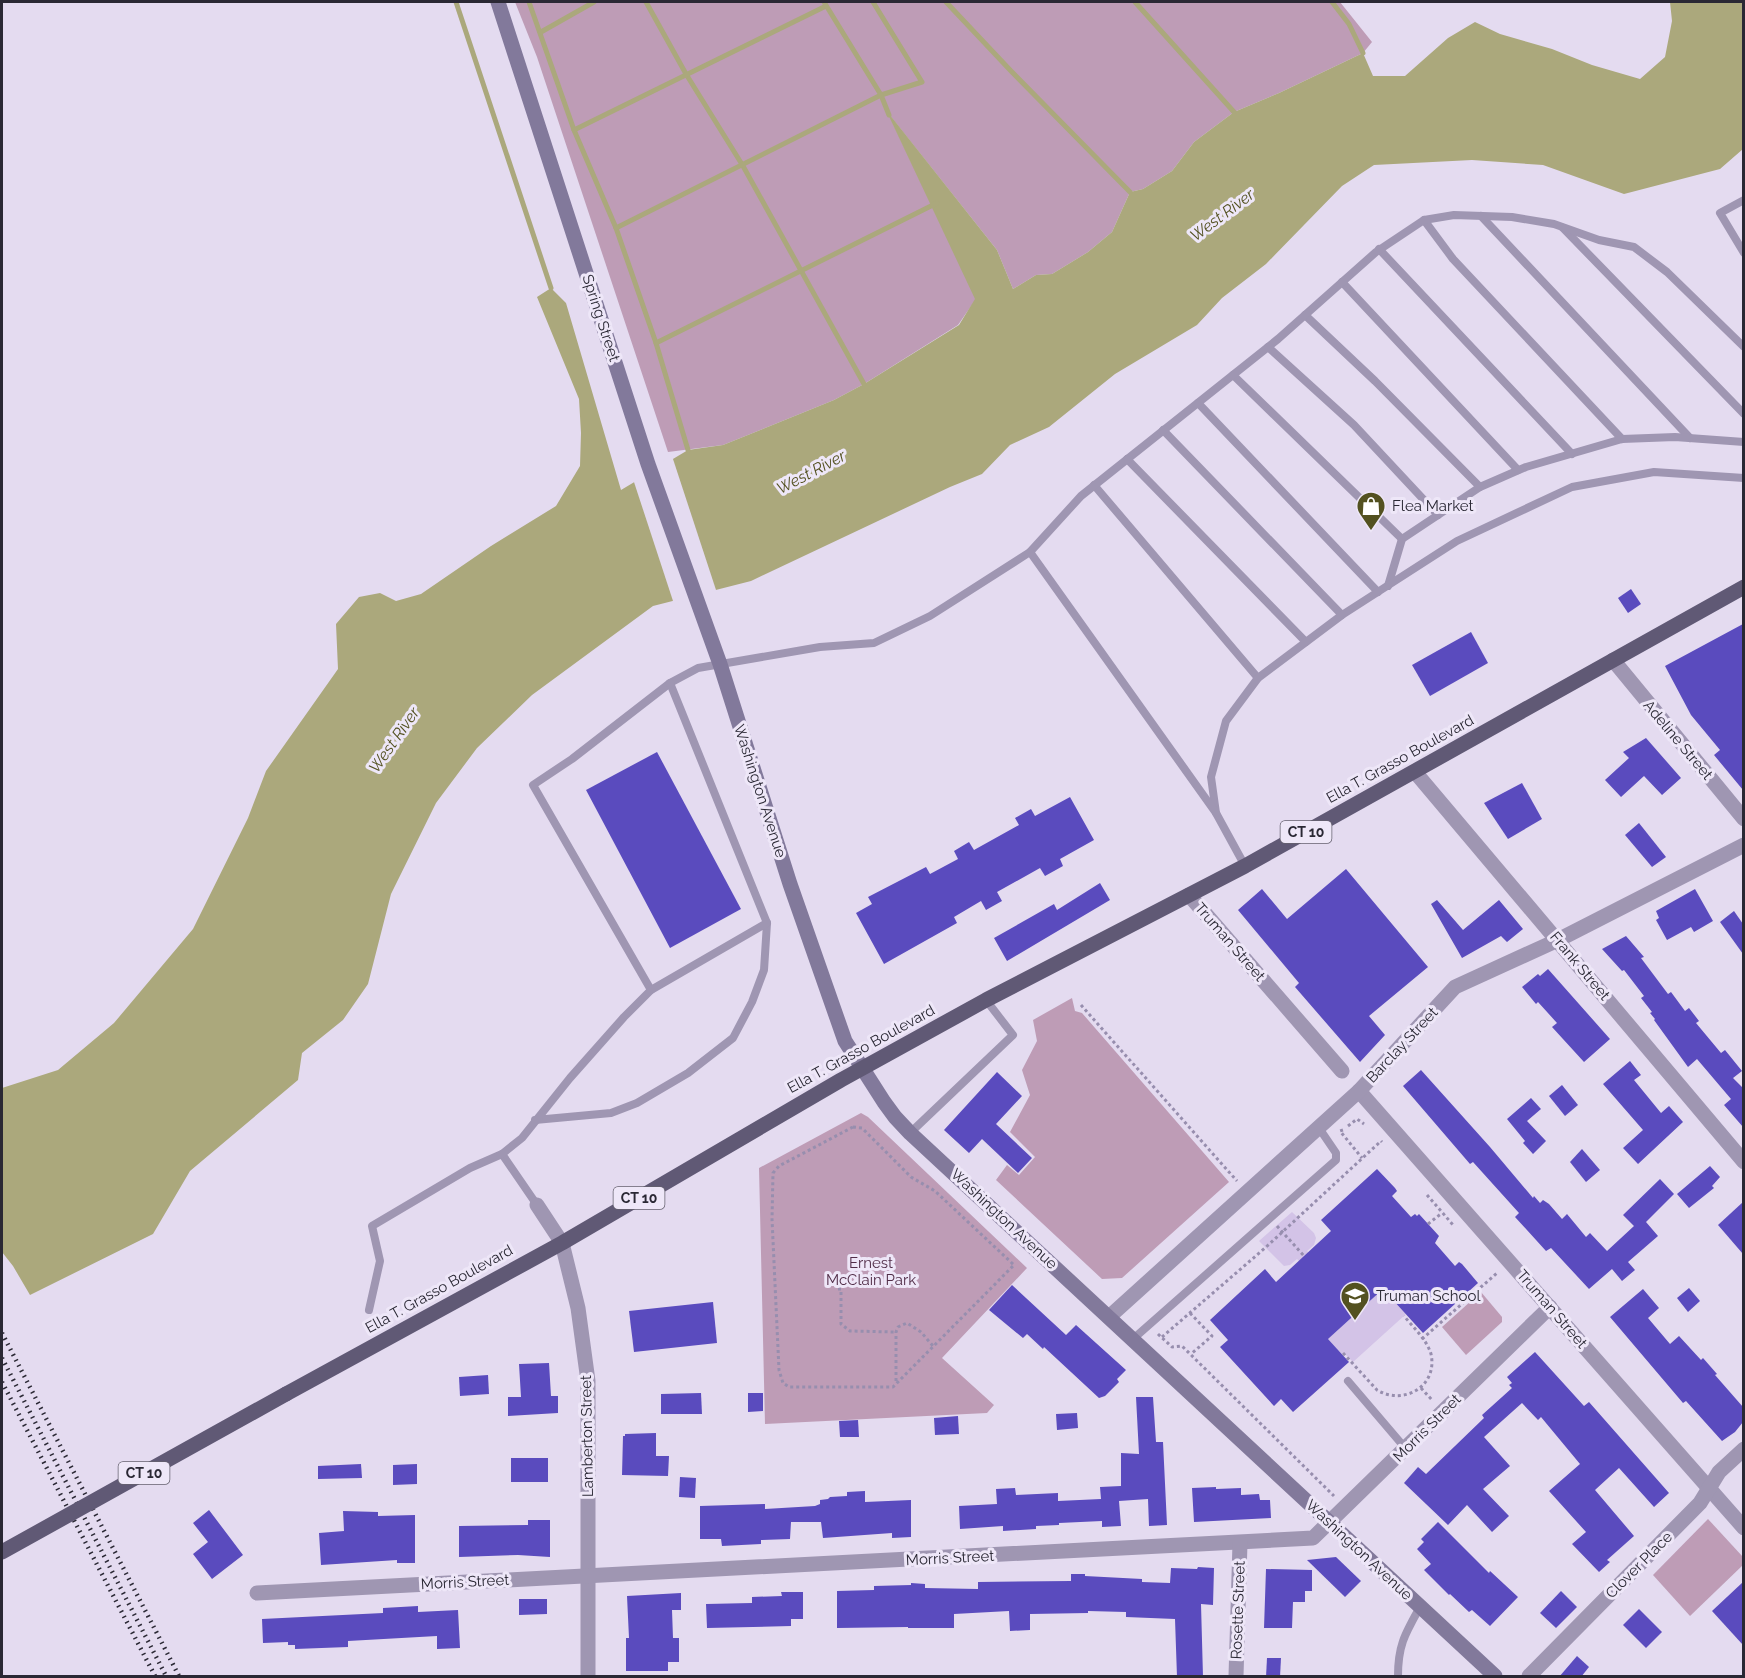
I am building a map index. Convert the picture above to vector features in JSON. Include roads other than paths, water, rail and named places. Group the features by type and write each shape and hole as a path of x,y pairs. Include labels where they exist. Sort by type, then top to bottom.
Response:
{"main road":[{"name":"Spring Street","path":"498,2 648,464 708,632"},
{"name":"Ella T. Grasso Boulevard","path":"2,1552 562,1243 862,1068 986,1000 1245,866 1743,587"},
{"name":"Washington Avenue","path":"708,632 790,884 845,1041 895,1117 1496,1677"}],"street":[{"name":"Adeline Street","path":"1613,660 1743,819"},
{"name":"Frank Street","path":"1415,772 1743,1162"},
{"name":"Barclay Street","path":"1109,1317 1359,1091 1455,987 1558,940 1743,845"},
{"name":"Truman Street","path":"1189,895 1342,1071"},
{"name":"Truman Street","path":"1359,1091 1743,1528"},
{"name":"Lamberton Street","path":"537,1205 562,1243 578,1308 588,1381 588,1677"},
{"name":"Morris Street","path":"257,1593 1313,1538 1330,1524 1550,1307"},
{"name":"Clover Place","path":"1529,1677 1697,1507 1719,1472 1743,1449"},
{"name":"Rosette Street","path":"1236,1677 1240,1543"}],"lane":[{"path":"1743,200 1720,213 1743,254"},
{"path":"651,990 533,785 572,759 670,683 702,666 820,647 874,643 930,616 1030,552 1081,496 1094,485 1269,346 1379,249 1424,220 1454,215 1512,217 1561,226 1599,240 1634,247 1667,272 1743,347"},
{"path":"1481,216 1689,438"},
{"path":"1424,220 1453,259 1622,439"},
{"path":"1561,226 1743,414"},
{"path":"1379,249 1572,454"},
{"path":"1342,282 1518,470"},
{"path":"1305,315 1375,381 1480,487"},
{"path":"1269,346 1354,425 1438,515"},
{"path":"1233,375 1402,539"},
{"path":"1198,403 1378,592"},
{"path":"1163,430 1342,615"},
{"path":"1388,586 1402,539 1480,487 1518,470 1622,439 1689,438 1743,442"},
{"path":"1127,459 1306,642"},
{"path":"1216,813 1211,777 1226,721 1258,678 1342,615 1457,541 1572,487 1654,472 1743,478"},
{"path":"1094,485 1258,678"},
{"path":"1030,552 1216,813 1245,866"},
{"path":"535,1120 611,1113 637,1102 688,1073 733,1038 752,1002 764,970 767,923 670,683"},
{"path":"369,1310 380,1261 372,1226 470,1168 502,1154 522,1138 608,1034 651,990 767,923"},
{"path":"910,1133 1013,1035 986,1000"},
{"path":"1133,1340 1336,1160 1336,1153 1319,1128"},
{"path":"502,1154 537,1205"},
{"path":"1348,1381 1406,1449"},
{"path":"1398,1677 1398,1654 1402,1640 1420,1607"}],"water":[{"name":"West River","path":"1670,2 1743,2 1743,149 1720,169 1624,194 1543,165 1472,160 1374,165 1342,186 1266,264 1222,298 1197,325 1115,374 1049,427 1010,445 982,474 751,581 653,606 532,695 477,748 436,803 391,894 368,984 343,1020 302,1053 298,1080 190,1171 153,1234 30,1295 2,1252 2,1088 58,1070 114,1023 193,929 248,818 266,771 338,669 336,624 359,597 380,593 396,601 421,594 491,546 556,506 580,466 579,399 537,297 551,288 566,303 621,490 688,450 723,445 834,400 959,325 975,299 886,110 997,250 1013,289 1036,275 1052,274 1088,252 1112,232 1130,192 1143,189 1172,171 1194,142 1234,112 1363,53 1373,76 1405,76 1448,38 1475,22 1500,34 1640,79 1665,57 1672,21"}],"waterway":[{"path":"456,2 551,288"},
{"path":"529,2 574,130 616,228 656,343 688,450"},
{"path":"541,32 594,2"},
{"path":"646,2 686,74 743,166 864,384"},
{"path":"616,228 881,95 824,2"},
{"path":"873,2 922,82 881,95 889,115"},
{"path":"946,2 1130,192"},
{"path":"1135,2 1234,112"},
{"path":"1332,2 1349,24 1363,53"},
{"path":"574,130 826,6"},
{"path":"656,343 937,203"}],"railway":[{"path":"2,1333 179,1676"},
{"path":"2,1358 166,1676"},
{"path":"2,1382 155,1676"}],"place":[{"name":"Flea Market","path":"1371,532"},
{"name":"Truman School","path":"1355,1322"}],"park label":[{"name":"Ernest McClain Park","path":"871,1272"}]}
